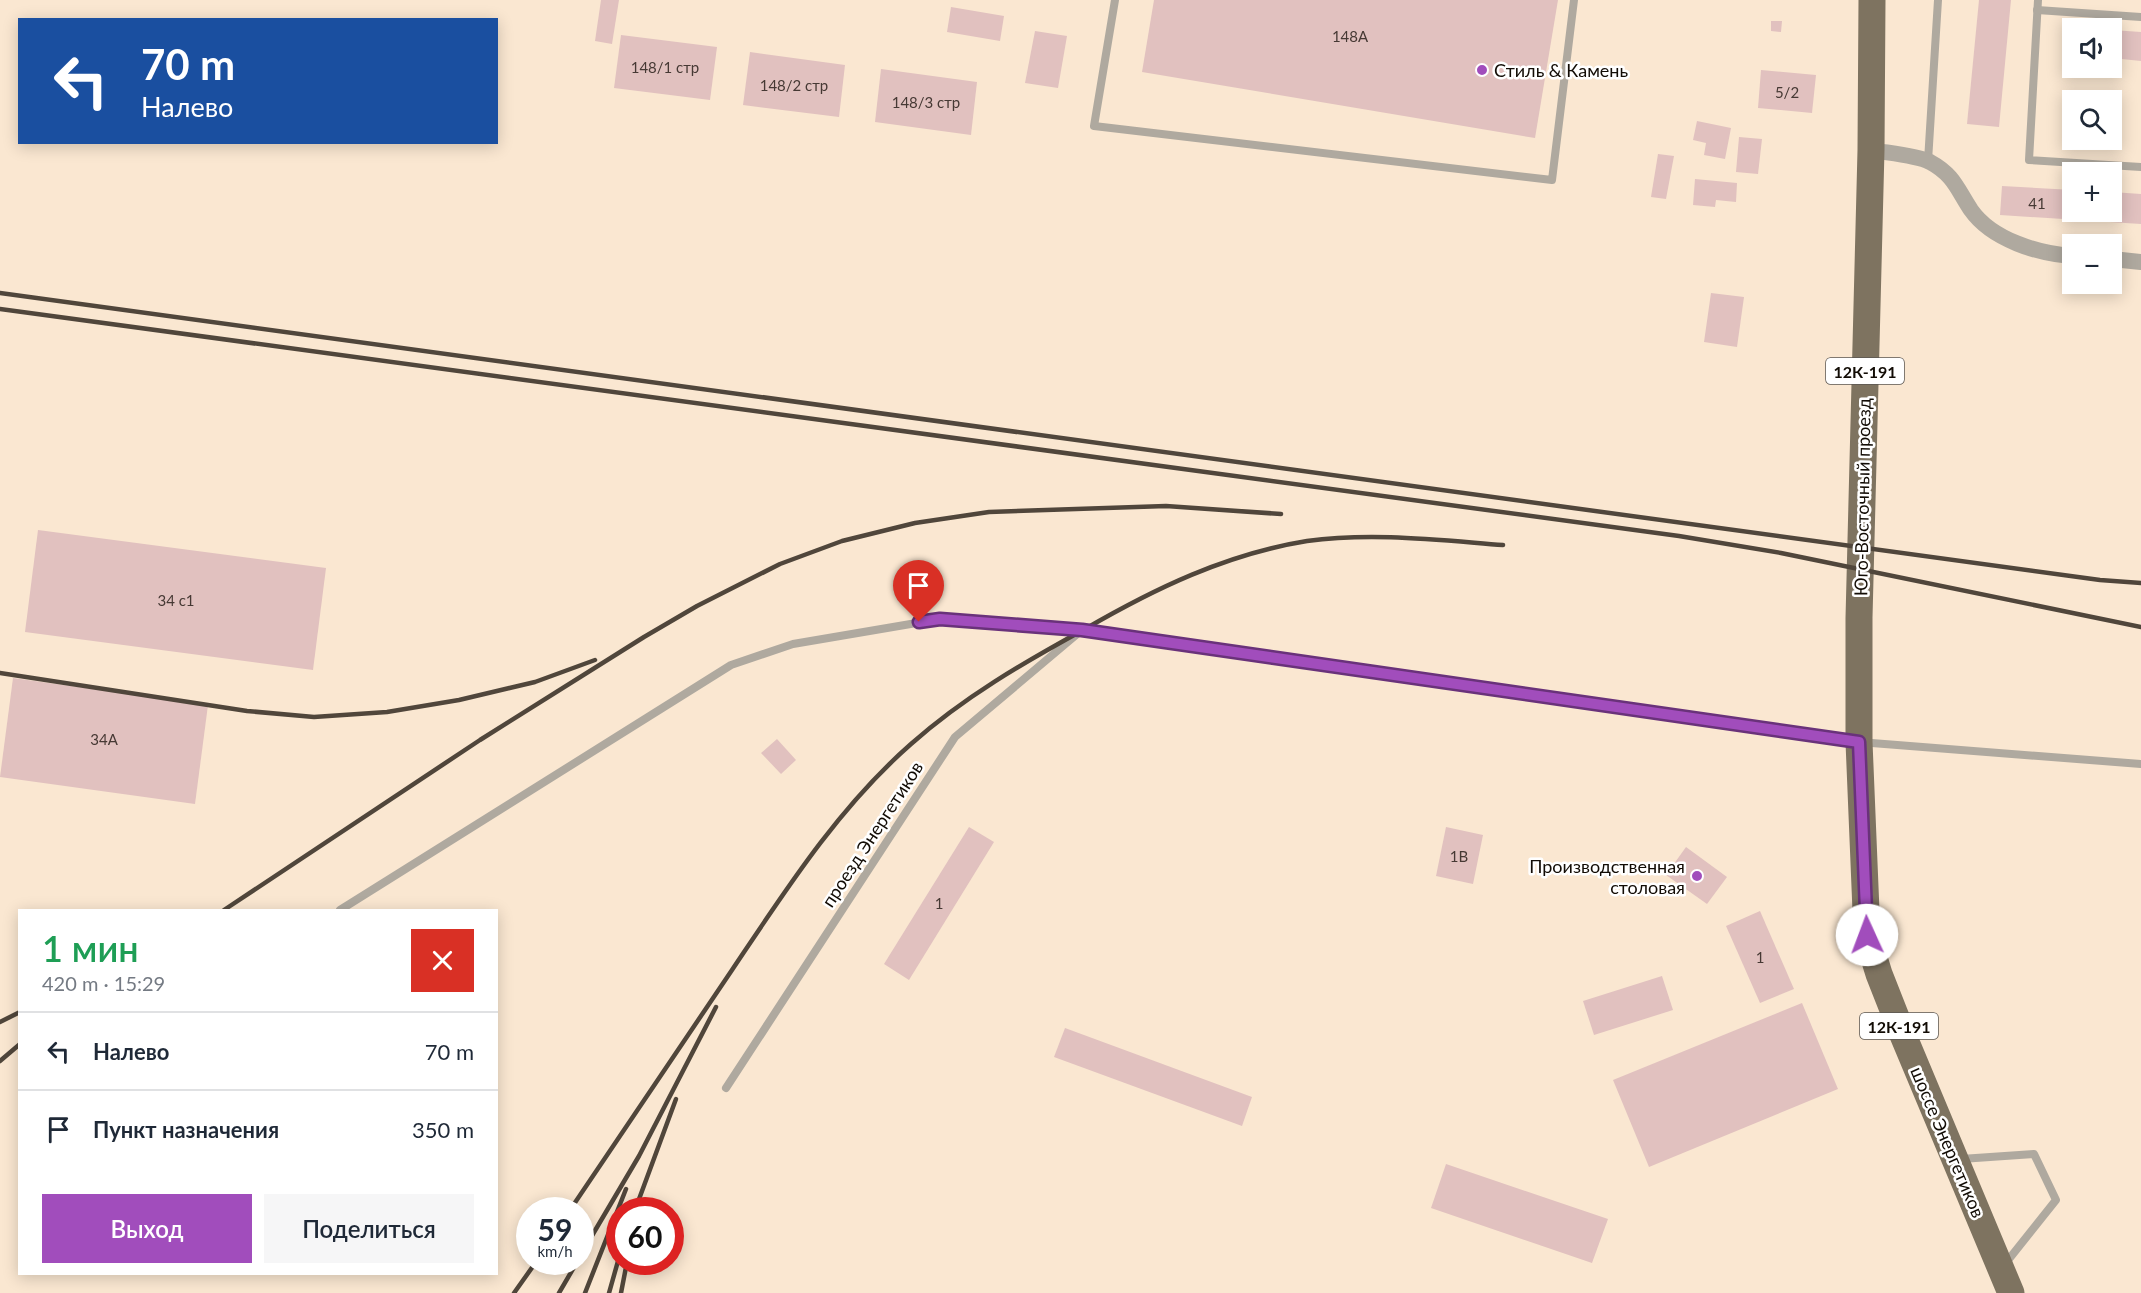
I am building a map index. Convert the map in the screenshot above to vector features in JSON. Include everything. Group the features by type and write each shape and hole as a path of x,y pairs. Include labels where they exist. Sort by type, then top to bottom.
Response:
{"main road":[{"name":"Юго-Восточный проезд","path":"1859,742 1860,547 1871,150 1872,0"},
{"name":"шоссе Энергетиков","path":"1859,742 1867,935 1903,1035 2006,1281"}],"street":[{"path":"1871,150 1929,161 1955,182 1973,212 2004,238 2048,254 2062,255"},
{"path":"2122,260 2141,262"}],"lane":[{"path":"1115,0 1094,126 1552,180 1574,0"},
{"path":"1929,161 1938,0"},
{"path":"2038,0 2029,160 2141,167"},
{"path":"2037,10 2141,17"},
{"path":"342,909 731,665 793,644 940,619 1082,630 1859,742 2141,764"},
{"name":"проезд Энергетиков","path":"726,1088 955,737 1082,630"},
{"path":"1956,1159 2034,1154 2056,1200 2006,1281"}],"building":[{"path":"601,0 619,0 612,44 595,41"},
{"path":"1154,0 1558,0 1535,138 1142,72"},
{"path":"1979,0 2011,0 1999,127 1967,124"},
{"path":"951,7 1004,16 1000,41 947,32"},
{"path":"1771,21 1782,21 1781,32 1771,31"},
{"path":"1035,31 1067,36 1058,88 1025,83"},
{"path":"2122,31 2141,32 2141,61 2122,59"},
{"path":"621,35 717,47 710,100 614,88"},
{"path":"750,52 845,65 839,117 743,105"},
{"path":"881,69 977,82 971,135 875,122"},
{"path":"1761,70 1816,75 1812,113 1758,108"},
{"path":"1697,121 1731,128 1725,159 1704,155 1706,143 1693,140"},
{"path":"1739,137 1762,139 1758,174 1736,172"},
{"path":"1658,154 1674,156 1666,199 1651,197"},
{"path":"1695,179 1737,183 1736,202 1716,200 1715,207 1693,205"},
{"path":"2002,186 2062,189 2062,219 2000,215"},
{"path":"2122,193 2141,194 2141,224 2110,222 2122,222"},
{"path":"1711,293 1744,297 1737,347 1704,342"},
{"path":"38,530 326,568 313,670 25,632"},
{"path":"13,678 208,705 195,804 0,777"},
{"path":"777,739 796,760 781,774 761,753"},
{"path":"969,827 994,842 909,980 884,964"},
{"path":"1446,827 1483,835 1473,884 1436,876"},
{"name":"Производственная столовая","path":"1686,847 1727,877 1707,904 1666,875"},
{"path":"1760,911 1794,989 1760,1003 1726,926"},
{"path":"1662,976 1673,1010 1594,1035 1583,1001"},
{"path":"1802,1003 1838,1089 1649,1167 1613,1080"},
{"path":"1065,1028 1252,1097 1242,1126 1054,1057"},
{"path":"1446,1164 1608,1219 1592,1263 1431,1208"}],"railway":[{"path":"0,293 2100,580 2141,583"},
{"path":"0,309 1679,536 1781,553 2141,627"},
{"path":"226,909 480,740 644,637 697,606 780,564 842,541 915,523 989,512 1166,506 1281,514"},
{"path":"579,1197 772,910 836,823 860,795 911,744 973,696 1017,668 1137,600 1219,564 1248,555 1307,541 1356,537 1503,545"},
{"path":"0,673 247,711 314,717 387,712 459,700 535,682 595,660"},
{"path":"594,1232 639,1156 716,1007"},
{"path":"0,1022 18,1013"},
{"path":"0,1061 18,1046"},
{"path":"640,1197 676,1099"},
{"path":"585,1293 626,1189"},
{"path":"514,1293 527,1275"},
{"path":"559,1293 569,1275"},
{"path":"609,1293 614,1275"},
{"path":"621,1293 624,1275"}],"place":[{"name":"Стиль & Камень","path":"1482,70"},
{"name":"Производственная столовая","path":"1697,876"}],"route":[{"path":"919,622 940,619 1082,630 1859,742 1867,935"}]}
